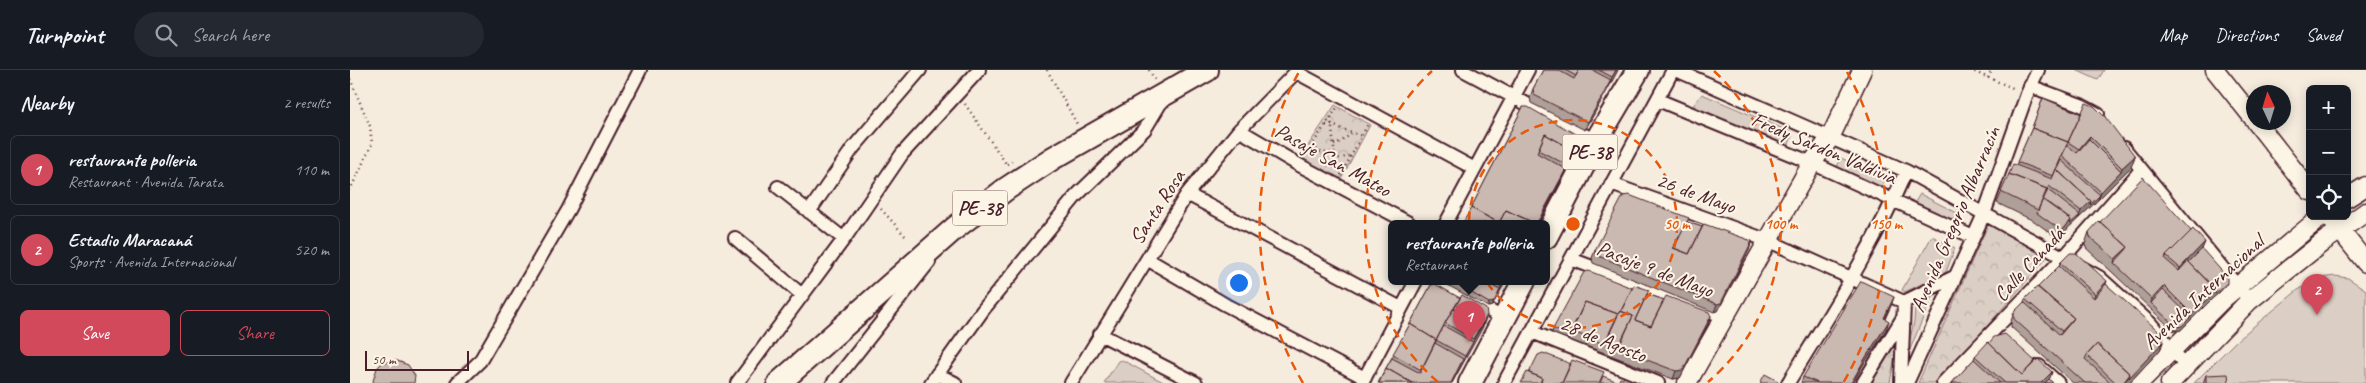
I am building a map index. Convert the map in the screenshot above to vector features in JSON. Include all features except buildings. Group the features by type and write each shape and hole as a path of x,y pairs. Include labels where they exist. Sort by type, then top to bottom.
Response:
{"highway":[{"name":"PE-38","path":"779,383 955,228 1029,172 1161,88 1207,70"},
{"name":"PE-38","path":"1550,229 1596,142 1638,70"},
{"path":"1470,383 1522,285"}],"street":[{"path":"457,383 480,361 568,210 640,70"},
{"path":"809,212 853,148 920,70"},
{"path":"737,383 844,239 902,154 979,70"},
{"path":"1463,70 1596,142"},
{"path":"1448,220 1528,70"},
{"path":"1504,383 1611,184 1675,70"},
{"name":"Fredy Sardon Valdivia","path":"1675,70 1906,171 2099,277 2151,324 2186,366"},
{"path":"1687,383 1812,163 1830,138 1862,70"},
{"name":"Avenida Gregorio Albarracín","path":"1907,383 1984,214 2028,90 2038,70"},
{"path":"2215,70 2246,109"},
{"path":"1297,71 1475,169"},
{"name":"Santa Rosa","path":"1071,383 1187,194 1239,130 1297,71"},
{"path":"955,383 934,378 983,310 1076,196 1145,129 1161,88"},
{"path":"2028,90 2081,105 2100,115 2106,123"},
{"name":"Fredy Sardon Valdivia","path":"1658,100 1812,163 1973,238"},
{"name":"Pasaje San Mateo","path":"1239,130 1298,165 1403,220"},
{"path":"2262,130 2306,186"},
{"path":"2117,138 2248,301"},
{"name":"Calle Canadá","path":"1943,383 2000,330 2141,170"},
{"path":"1788,383 1852,279 1894,200 1906,171"},
{"name":"26 de Mayo","path":"1611,184 1769,241 1852,279 1905,308"},
{"path":"2351,195 2366,186"},
{"path":"778,187 844,239"},
{"path":"1187,194 1401,308"},
{"name":"Avenida Internacional","path":"2170,383 2248,301 2334,223 2366,212"},
{"name":"Avenida Internacional","path":"2139,383 2237,286 2317,220"},
{"path":"2334,223 2366,263"},
{"path":"833,383 955,228"},
{"path":"735,238 802,295"},
{"path":"1147,259 1226,305 1363,380 1414,285"},
{"name":"Pasaje 9 de Mayo","path":"1571,259 1725,317"},
{"path":"1863,383 1905,308 1954,277"},
{"path":"1445,285 1504,319"},
{"path":"1901,383 1900,356 1905,308"},
{"name":"28 de Agosto","path":"1532,332 1658,383"},
{"path":"1100,334 1196,383"},
{"path":"2031,358 2058,383"}],"path":[{"path":"1047,70 1078,126"},
{"path":"1149,70 1161,88"},
{"path":"1970,70 1988,78 2028,90"},
{"path":"1988,78 1992,70"},
{"path":"350,79 370,126 372,144 350,190"},
{"path":"1298,165 1344,98"},
{"path":"968,107 1007,164"},
{"path":"1336,185 1374,114"},
{"path":"1331,117 1336,158 1351,156"},
{"path":"1325,125 1332,125 1362,136"},
{"path":"1334,145 1345,139 1352,132"},
{"path":"1312,146 1322,153 1335,152"},
{"path":"872,198 907,238"}],"green space":[{"path":"2076,70 2104,70 2098,80"},
{"path":"1702,94 1793,133 1788,147 1692,107"},
{"path":"1335,105 1370,125 1339,183 1298,161"},
{"path":"1841,158 1884,178 1882,189 1836,169"},
{"path":"1920,194 1959,214 1956,222 1915,202"},
{"path":"1990,220 2046,259 1937,383 1918,383"},
{"path":"1932,236 1955,248 1946,272 1905,292 1902,290"},
{"path":"2335,276 2348,278 2366,290 2366,383 2194,383 2237,340 2298,290 2320,278"},
{"path":"1933,294 1904,364 1914,322 1915,307"},
{"path":"1898,339 1890,383 1871,383"},
{"path":"1122,360 1165,383 1104,383 1118,361"}],"place":[{"name":"Estadio Maracaná","path":"2317,315"},
{"name":"restaurante polleria","path":"1469,342"}]}
